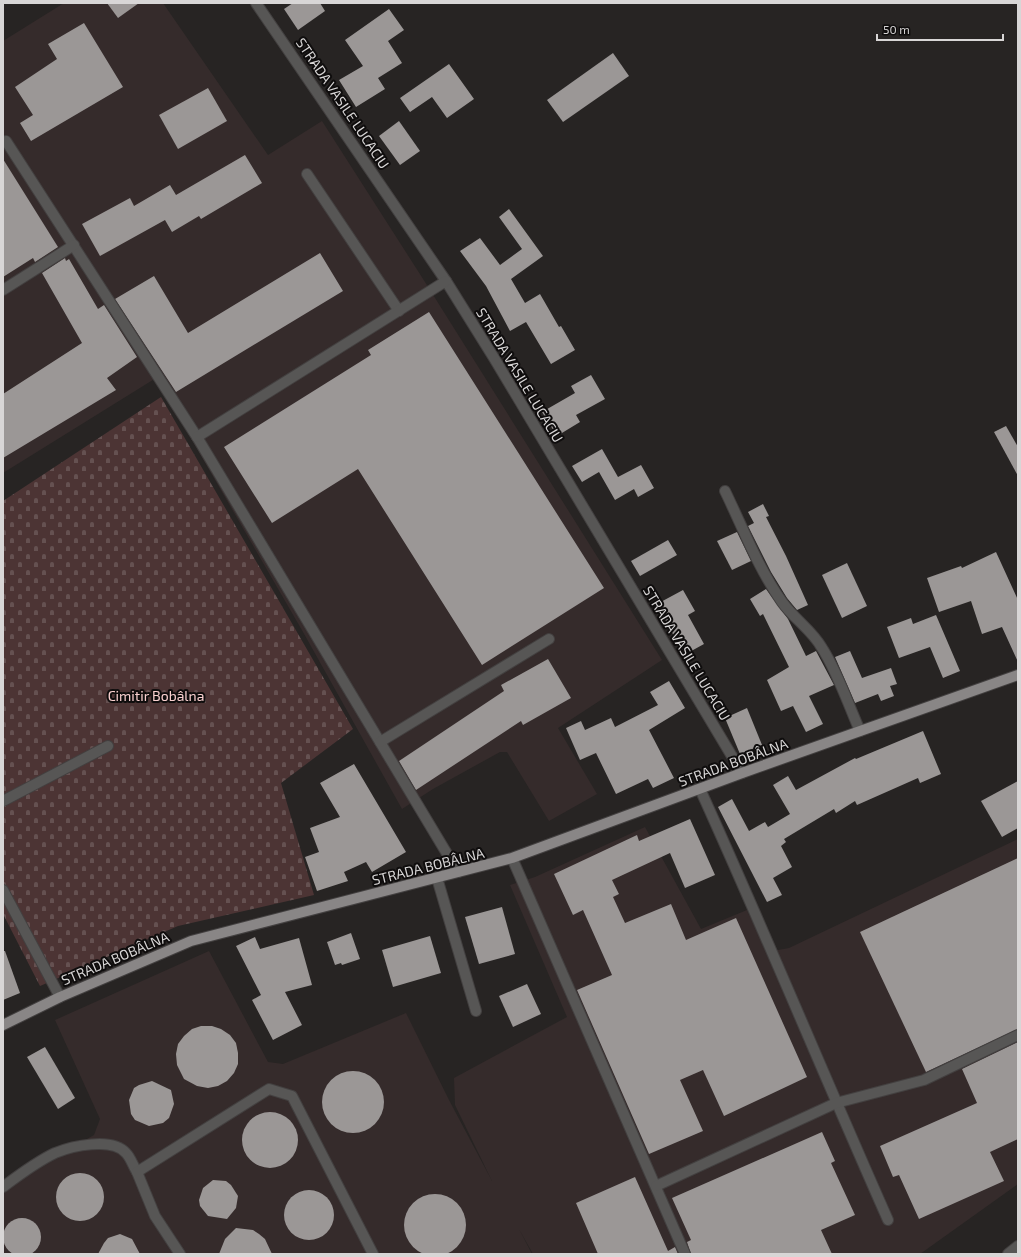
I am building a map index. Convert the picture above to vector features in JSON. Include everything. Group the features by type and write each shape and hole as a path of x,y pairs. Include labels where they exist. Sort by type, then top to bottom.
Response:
{"main road":[{"name":"STRADA BOBÂLNA","path":"3,1025 60,997 191,941 512,858 742,773 1018,675"}],"street":[{"name":"STRADA VASILE LUCACIU","path":"256,3 446,281 494,358 742,773"},
{"path":"6,141 197,437 458,872"},
{"path":"307,174 399,311"},
{"path":"3,290 74,245"},
{"path":"197,437 446,281"},
{"path":"725,491 761,566 773,587 783,603 810,630 823,648 860,731"},
{"path":"380,742 549,639"},
{"path":"3,801 108,746"},
{"path":"700,789 753,906 836,1103 888,1220"},
{"path":"512,858 685,1254"},
{"path":"437,878 476,1011"},
{"path":"3,890 60,997"},
{"path":"656,1186 836,1103 924,1080 1018,1035"},
{"path":"137,1172 269,1089 292,1096 370,1253"},
{"path":"3,1187 26,1169 56,1153 89,1145 110,1144 126,1152 137,1172 155,1216 180,1254"},
{"path":"1008,1254 1018,1246"}],"shaded area":[{"path":"64,3 163,3 268,155 322,121 425,282 662,660 558,728 597,794 549,821 507,752 500,752 433,789 402,809 303,632 156,378 3,473 3,41"},
{"path":"645,827 701,929 747,910 767,952 789,948 1018,839 1018,1184 920,1254 533,1254 519,1229 532,1254 3,1254 3,1186 94,1135 100,1119 55,1020 209,951 268,1062 283,1064 406,1013 449,1100 492,1181 455,1105 454,1078 567,1017 510,885 535,877"}],"green space":[{"name":"Cimitir Bobâlna","path":"161,397 353,729 281,783 314,895 178,926 40,986 3,914 3,501"}],"building":[{"path":"107,3 139,3 118,18"},
{"path":"293,3 320,3 325,11 298,30 284,9"},
{"path":"389,9 404,30 388,41 402,63 378,78 385,89 356,107 339,80 363,66 345,40"},
{"path":"84,23 123,87 31,141 20,123 33,115 15,87 57,59 48,44"},
{"path":"613,53 629,76 563,122 547,100"},
{"path":"449,64 474,99 447,118 432,97 410,112 400,98"},
{"path":"208,88 227,121 178,149 159,115"},
{"path":"399,121 420,151 400,165 379,136"},
{"path":"245,155 262,183 201,219 199,216 172,232 165,220 100,256 82,224 130,198 134,206 170,185 176,195"},
{"path":"3,159 58,247 35,262 33,258 3,277"},
{"path":"509,209 543,256 511,279 525,303 540,294 559,327 561,326 575,350 551,364 526,322 510,331 486,286 460,251 480,238 500,265 522,249 499,217"},
{"path":"320,253 343,291 176,392 115,299 154,276 188,333"},
{"path":"65,258 66,261 69,259 98,309 104,305 137,357 107,378 116,390 3,458 3,394 82,343 42,273"},
{"path":"429,312 604,588 482,665 358,469 272,523 224,447 371,355 368,350"},
{"path":"591,375 605,399 576,415 580,422 557,436 542,412 575,393 571,386"},
{"path":"1006,426 1018,447 1018,476 994,432"},
{"path":"602,449 618,477 641,465 654,488 638,497 634,489 615,500 599,472 582,482 572,466"},
{"path":"763,504 769,516 766,517 786,556 808,605 797,610 787,598 771,572 748,526 754,523 748,512"},
{"path":"737,532 751,561 732,570 717,541"},
{"path":"668,540 677,555 640,576 631,561"},
{"path":"996,552 1018,600 1018,662 1002,627 982,634 971,601 939,612 927,578 961,566 962,568"},
{"path":"847,563 867,606 842,618 822,575"},
{"path":"766,589 788,619 806,656 816,651 834,685 809,696 823,724 806,732 793,706 781,711 767,680 789,667 763,614 760,616 750,599"},
{"path":"683,590 695,611 688,615 704,644 684,655 657,604"},
{"path":"936,615 960,671 943,678 930,647 899,658 887,627 911,618 913,624"},
{"path":"850,651 862,678 891,668 897,684 890,686 894,696 881,701 878,694 855,703 835,657"},
{"path":"548,659 571,698 523,725 521,721 416,790 399,761 504,691 501,685"},
{"path":"669,681 685,708 649,730 674,778 653,788 648,779 616,794 596,753 580,760 566,728 581,721 585,730 611,718 615,727 658,705 650,692"},
{"path":"747,708 762,745 740,754 725,718"},
{"path":"923,731 941,774 920,783 918,778 857,805 855,801 836,813 834,809 784,839 786,842 781,846 792,867 773,878 782,895 767,902 718,807 732,799 749,831 765,822 768,827 790,814 773,785 788,776 796,790 855,758 856,759"},
{"path":"354,764 406,852 372,872 366,862 344,872 348,881 317,891 305,857 319,852 310,828 340,817 320,783"},
{"path":"1018,781 1018,828 1002,837 981,801"},
{"path":"690,819 715,875 685,888 670,853 612,880 619,894 613,897 625,923 671,904 686,940 736,918 807,1077 724,1116 703,1070 680,1080 703,1131 649,1154 577,990 612,975 583,910 573,915 554,874 637,835 639,841"},
{"path":"1018,858 1018,1029 926,1072 860,932"},
{"path":"502,907 515,954 479,964 465,917"},
{"path":"351,933 360,959 342,965 341,963 335,965 327,942"},
{"path":"430,936 441,973 393,987 382,950"},
{"path":"255,937 260,949 299,938 312,985 285,992 302,1025 273,1040 252,1000 261,995 236,946"},
{"path":"3,951 5,951 20,993 3,1000"},
{"path":"527,984 541,1014 513,1027 499,996"},
{"path":"201,1026 212,1026 221,1029 230,1035 236,1043 238,1053 238,1064 234,1073 227,1081 218,1086 208,1088 197,1086 184,1079 177,1065 176,1054 178,1044 192,1029"},
{"path":"1018,1042 1018,1139 990,1152 1004,1181 919,1219 899,1175 893,1177 880,1146 977,1103 962,1069"},
{"path":"45,1047 75,1098 58,1109 27,1057"},
{"path":"353,1071 365,1073 375,1080 382,1090 384,1102 382,1114 375,1124 365,1131 353,1133 341,1131 331,1124 324,1114 322,1102 324,1090 331,1080 341,1073"},
{"path":"152,1081 171,1090 174,1104 169,1118 163,1123 149,1126 135,1120 131,1114 129,1100 134,1088"},
{"path":"270,1112 281,1114 290,1120 296,1129 298,1140 296,1151 290,1160 281,1166 270,1168 259,1166 250,1160 244,1151 242,1140 244,1129 250,1120 259,1114"},
{"path":"822,1132 835,1161 831,1163 855,1215 821,1230 832,1254 691,1254 687,1242 691,1240 672,1198"},
{"path":"80,1173 89,1175 97,1180 102,1188 104,1197 102,1206 97,1214 89,1219 80,1221 71,1219 63,1214 58,1206 56,1197 58,1188 63,1180 71,1175"},
{"path":"635,1177 668,1251 675,1247 678,1254 598,1254 576,1203"},
{"path":"213,1180 226,1181 231,1185 238,1196 236,1208 227,1219 208,1216 200,1206 199,1200 203,1188"},
{"path":"304,1190 314,1190 327,1197 334,1210 334,1220 327,1233 314,1240 304,1240 295,1236 288,1229 284,1220 284,1210 288,1201 295,1194"},
{"path":"435,1194 452,1199 457,1203 461,1208 466,1225 461,1242 457,1247 452,1251 435,1256 418,1251 413,1247 409,1242 404,1225 409,1208 413,1203 418,1199"},
{"path":"22,1218 32,1221 38,1227 41,1237 38,1247 32,1253 22,1256 12,1253 6,1247 3,1237 6,1227 12,1221"},
{"path":"236,1228 253,1230 259,1234 265,1239 272,1254 219,1254 225,1239"},
{"path":"120,1234 132,1239 140,1254 98,1254 108,1238"}]}
